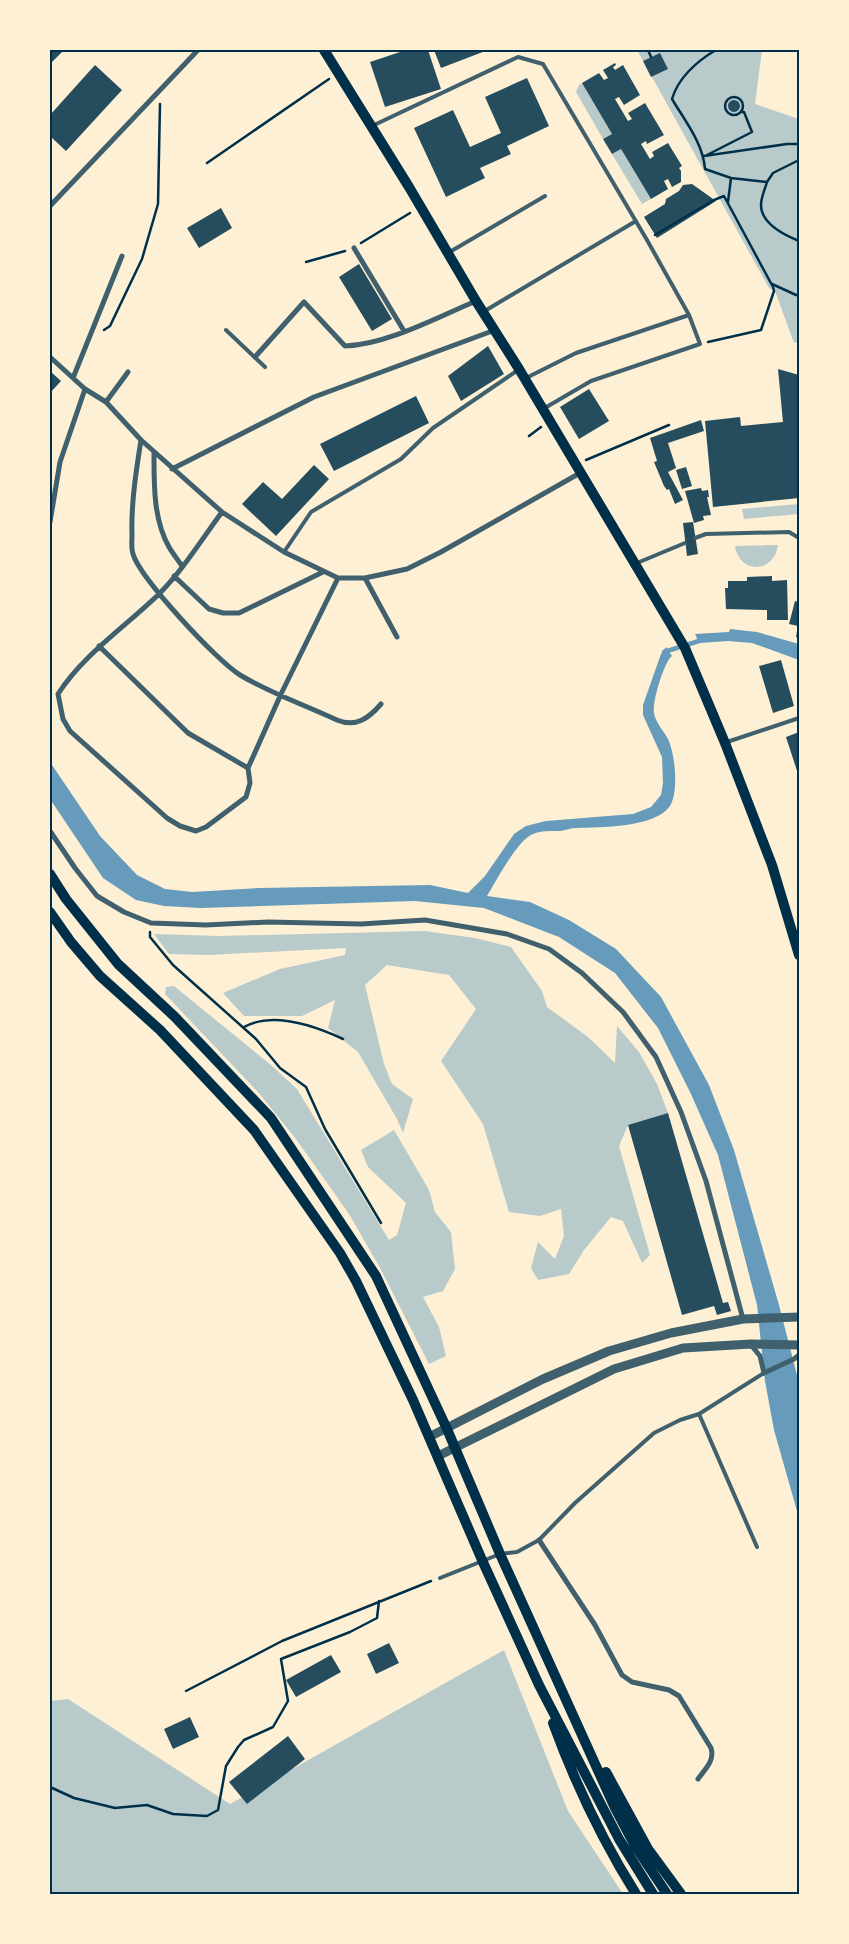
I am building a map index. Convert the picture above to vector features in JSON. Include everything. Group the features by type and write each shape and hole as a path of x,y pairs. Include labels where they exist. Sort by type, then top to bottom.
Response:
{"main road":[{"path":"324,50 421,206 476,301 520,369 685,648 725,743 772,865 799,955"},
{"path":"50,874 66,899 118,964 175,1017 271,1118 376,1276 447,1428 500,1554 615,1808 635,1846 667,1894"},
{"path":"50,912 71,942 100,976 160,1030 254,1130 340,1253 356,1281 430,1437 482,1560 539,1685 619,1839 654,1894"},
{"path":"539,1685 565,1756 593,1818 636,1894"},
{"path":"572,1713 648,1849 681,1894"}],"street":[{"path":"50,206 198,50"},
{"path":"354,248 404,331"},
{"path":"73,378 122,256"},
{"path":"255,358 304,302 345,346 362,345 404,331 476,301"},
{"path":"172,468 314,397 495,330"},
{"path":"50,357 85,389 106,402 141,440 222,512 284,552 338,578 365,578 407,569 441,552 578,468"},
{"path":"106,402 128,372"},
{"path":"50,522 60,462 85,389"},
{"path":"141,440 135,475 132,551 137,565 181,617 240,674 346,723 360,722 368,718 381,704"},
{"path":"154,452 154,483 160,523 169,547 182,566"},
{"path":"222,512 160,593 100,646 66,682 58,694 62,720 70,731 167,818 180,826 196,831 206,827 246,797 250,783 248,768 281,694 338,578"},
{"path":"174,576 209,609 222,613 239,613 323,572"},
{"path":"365,578 398,637"},
{"path":"100,646 188,733 248,768"},
{"path":"50,830 75,868 97,896 124,912 151,924 206,925 268,922 361,924 425,920 506,934 549,950 582,973 623,1012 656,1056 681,1112 706,1181 743,1319"},
{"path":"430,1437 543,1379 609,1351 671,1333 743,1319 799,1317"},
{"path":"751,1344 760,1356 764,1373 794,1360 799,1355"},
{"path":"438,1456 614,1369 683,1348 751,1344 799,1345"},
{"path":"539,1540 595,1626 622,1675 632,1682 662,1688 680,1696 713,1754 711,1762 698,1779"}],"lane":[{"path":"370,126 518,57 543,64 647,240 689,316 700,344 590,381 543,409"},
{"path":"448,253 545,196"},
{"path":"483,312 636,221"},
{"path":"525,378 576,353 689,316"},
{"path":"226,330 265,367"},
{"path":"284,552 311,512 401,459 433,428 520,369"},
{"path":"696,538 706,534 789,532 799,538"},
{"path":"635,564 685,543"},
{"path":"725,743 799,718"},
{"path":"440,1578 500,1554 518,1552 539,1540 575,1503 654,1433 680,1420 699,1414 764,1373"},
{"path":"699,1414 757,1547"}],"path":[{"path":"649,50 651,57"},
{"path":"716,50 700,60 675,88 672,99 704,156 705,169 731,178 767,182"},
{"path":"207,163 338,73"},
{"path":"90,339 110,326 142,259 158,204 160,90"},
{"path":"730,96 740,98 743,102 741,112 737,115 728,113 725,109 726,100 730,96"},
{"path":"704,156 752,132 744,112 741,112"},
{"path":"704,156 787,144 799,144"},
{"path":"799,160 773,173 767,182 761,202 761,212 769,224 799,241"},
{"path":"728,204 731,178"},
{"path":"647,240 724,196 771,283 774,291 761,330 700,344"},
{"path":"306,262 354,248 421,206"},
{"path":"771,283 796,296 799,294"},
{"path":"578,468 669,425"},
{"path":"151,924 150,937 173,965 256,1039 280,1068 306,1087 325,1129 381,1223"},
{"path":"244,1028 251,1023 276,1020 318,1028 343,1039"},
{"path":"186,1691 282,1641 440,1578"},
{"path":"50,1788 74,1798 115,1808 147,1805 172,1814 207,1816 218,1810 226,1766 234,1753 244,1740 273,1727 288,1701 281,1659 350,1632 377,1618 379,1601"}],"shaded area":[{"path":"637,50 762,50 755,104 799,119 799,342 794,343 775,291 769,288"},
{"path":"582,83 612,134 603,139 576,92"},
{"path":"621,149 651,199 642,204 612,154"},
{"path":"799,504 799,514 744,519 742,509"},
{"path":"778,545 775,555 770,561 756,567 749,566 743,562 735,546"},
{"path":"424,931 475,938 511,947 542,991 547,1007 588,1037 615,1063 617,1026 639,1052 657,1084 668,1113 628,1125 619,1146 650,1255 642,1263 623,1221 611,1217 584,1250 569,1274 538,1280 531,1268 538,1242 555,1259 564,1236 561,1209 540,1216 509,1212 483,1124 441,1061 476,1009 449,975 387,965 365,985 384,1064 392,1084 413,1099 403,1133 397,1119 358,1052 328,1028 335,1000 302,1016 244,1016 223,993 280,969 345,955 346,948 208,955 169,954 154,934 219,936"},
{"path":"174,986 271,1065 297,1089 389,1240 397,1235 406,1203 368,1167 361,1150 394,1130 429,1190 435,1212 451,1232 455,1269 443,1291 423,1297 439,1327 446,1356 429,1364 379,1266 349,1214 296,1139 258,1092 165,994 166,987"},
{"path":"504,1650 568,1811 623,1894 50,1894 50,1701 68,1699 230,1804"}],"water":[{"path":"730,629 757,632 799,644 799,660 752,643 728,641 699,643 695,634 729,632"},
{"path":"666,647 672,656 659,683 654,713 668,739 673,754 675,782 673,799 670,806 663,813 652,819 626,825 574,828 534,833 525,839 513,854 487,896 530,902 569,920 616,949 661,997 709,1085 734,1150 779,1305 799,1383 799,1518 774,1430 765,1381 757,1305 718,1155 691,1094 658,1028 615,973 559,937 484,908 415,901 201,908 164,906 136,900 103,878 50,799 50,762 100,836 137,875 165,889 192,892 259,888 430,885 468,893 485,876 514,834 526,826 546,821 633,814 651,807 661,795 663,783 662,757 643,715 643,705 661,654"}],"building":[{"path":"50,50 64,50 50,64"},
{"path":"406,50 428,50 441,89 385,107 370,62"},
{"path":"434,50 488,50 441,68"},
{"path":"660,53 668,69 651,77 643,61"},
{"path":"615,63 616,65 613,67 615,70 623,65 640,95 624,105 619,97 615,99 628,121 632,119 628,113 645,103 664,135 647,144 646,141 641,144 650,159 654,156 652,152 668,143 682,166 679,168 681,171 681,182 672,187 668,179 664,181 668,189 651,199 621,149 612,154 603,139 612,134 582,83 599,73 604,80 608,78 603,70"},
{"path":"95,65 122,90 66,151 50,136 50,115"},
{"path":"527,78 549,126 507,146 511,154 480,168 485,178 446,197 414,128 453,110 470,147 501,133 485,97"},
{"path":"732,100 736,100 740,106 736,112 732,112 728,108 728,104"},
{"path":"692,184 716,201 657,238 644,217 665,204 666,199 679,191 683,185"},
{"path":"221,208 232,228 199,248 187,228"},
{"path":"359,264 392,319 372,331 339,277"},
{"path":"488,346 504,374 461,401 448,376"},
{"path":"778,369 799,375 799,498 713,507 705,421 740,417 741,426 783,422"},
{"path":"50,371 61,381 50,393"},
{"path":"589,389 609,421 579,439 560,407"},
{"path":"416,396 429,423 334,471 320,444"},
{"path":"701,420 704,431 668,443 676,468 668,472 683,500 675,504 669,489 667,490 664,486 654,462 657,461 650,438"},
{"path":"314,465 329,479 276,536 242,504 263,482 282,499"},
{"path":"686,467 692,486 682,489 676,470"},
{"path":"701,488 702,491 708,490 709,497 707,497 711,515 703,516 704,520 694,523 685,491"},
{"path":"693,522 698,554 687,556 683,523"},
{"path":"772,576 772,581 787,580 788,620 767,620 767,610 726,609 725,588 728,588 728,581 747,581 747,577"},
{"path":"795,601 799,602 799,638 796,637 798,626 789,624"},
{"path":"781,660 794,706 773,713 759,666"},
{"path":"799,732 799,777 786,737"},
{"path":"668,1113 723,1303 728,1302 731,1311 717,1315 714,1306 682,1315 628,1125"},
{"path":"389,1643 399,1663 376,1674 367,1654"},
{"path":"331,1655 341,1672 296,1697 286,1680"},
{"path":"190,1717 199,1737 173,1749 164,1729"},
{"path":"288,1736 305,1759 247,1804 229,1782"}],"waterway":[{"path":"664,652 702,640"}]}
